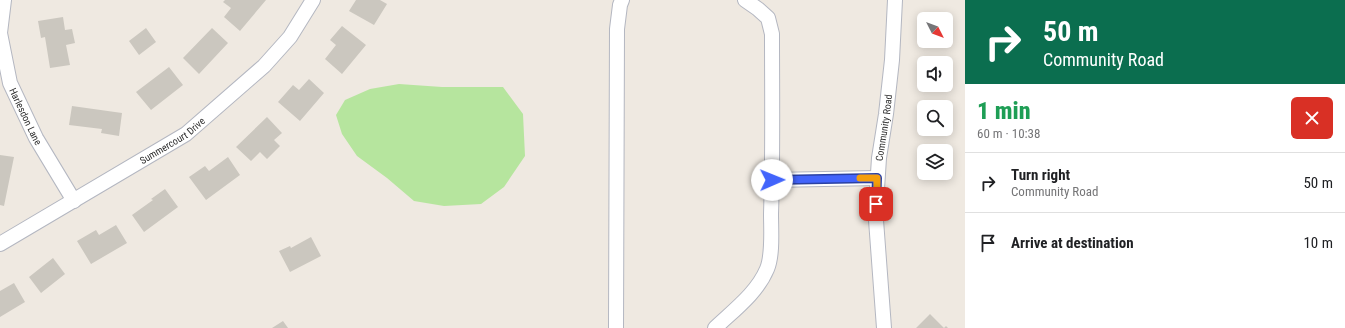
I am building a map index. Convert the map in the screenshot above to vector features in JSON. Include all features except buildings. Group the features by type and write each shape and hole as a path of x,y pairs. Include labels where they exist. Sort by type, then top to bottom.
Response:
{"street":[{"name":"Harlesdon Lane","path":"4,0 0,33 10,83 36,138 74,201"},
{"name":"Summercourt Drive","path":"0,244 186,134 264,66 290,36 313,0"},
{"path":"616,328 617,29 622,0"},
{"path":"715,328 761,282 768,267 770,253 772,180 772,34 768,18 745,0"},
{"name":"Community Road","path":"884,328 876,220 877,178 892,60 895,0"},
{"path":"772,180 877,178"}],"green space":[{"path":"399,84 442,87 503,87 523,114 525,156 504,187 481,204 444,206 414,201 387,178 357,156 342,134 336,115 345,100 370,89"}],"slow traffic":[{"path":"860,178 877,178 877,187"}],"route":[{"path":"772,180 877,178 876,204"}]}
